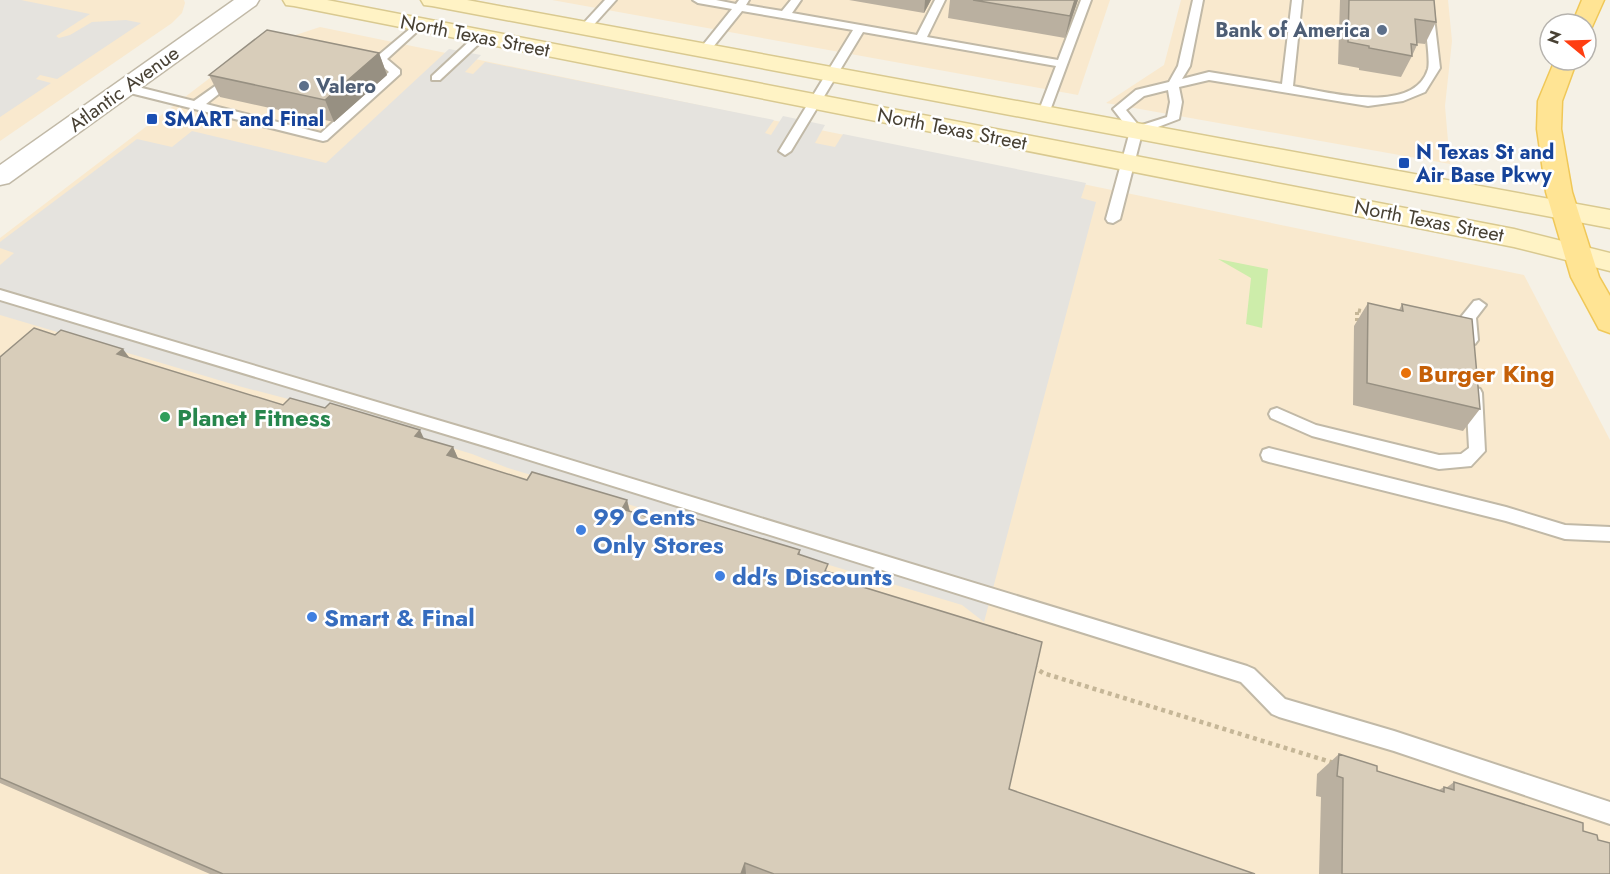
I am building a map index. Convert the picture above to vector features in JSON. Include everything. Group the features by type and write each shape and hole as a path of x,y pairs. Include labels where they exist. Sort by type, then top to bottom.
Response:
{"main road":[{"name":"North Texas Street","path":"294,0 1514,238 1610,262"},
{"name":"North Texas Street","path":"432,0 1610,219"},
{"path":"1561,72 1550,101 1549,129 1559,192 1586,278 1610,322"}],"street":[{"name":"Atlantic Avenue","path":"0,177 248,0"}],"lane":[{"path":"585,28 611,0"},
{"path":"698,0 741,4 859,29 1063,64"},
{"path":"785,15 796,0"},
{"path":"920,39 940,0"},
{"path":"1044,113 1086,0"},
{"path":"1136,131 1173,119 1176,102 1173,85 1184,66 1198,0"},
{"path":"1287,88 1297,0"},
{"path":"1136,131 1119,109 1140,93 1209,76 1368,102 1399,98 1421,89 1434,68 1427,0"},
{"path":"705,50 741,4"},
{"path":"126,88 323,137 396,72 375,58 418,25"},
{"path":"785,151 859,29"},
{"path":"436,78 480,37"},
{"path":"197,105 241,71"},
{"path":"1113,219 1136,131"},
{"path":"0,295 499,444 1247,675 1279,707 1394,741 1610,813"},
{"path":"1471,351 1468,317 1479,304"},
{"path":"1277,414 1312,430 1439,462 1466,461 1477,451 1478,431 1473,374"},
{"path":"1269,455 1506,514 1565,532 1610,534"}],"path":[{"path":"1357,334 1357,310 1368,313"},
{"path":"1025,660 1043,674 1338,764"}],"shaded area":[{"path":"0,0 184,0 185,3 182,13 172,23 0,141"},
{"path":"0,0 21,0 90,14 56,36 59,38 70,35 92,22 126,20 141,23 57,79 40,75 36,79 51,83 0,117"},
{"path":"552,0 1110,0 1078,95"},
{"path":"1181,0 1448,0 1452,41 1445,106 1450,164 1106,103 1164,65"},
{"path":"320,27 1524,275 1610,440 1610,874 0,874 0,238 244,52"},
{"path":"449,49 481,55 465,72 473,74 485,62 774,120 765,133 771,135 783,116 825,125 815,143 835,147 843,134 1086,183 1081,198 1096,202 984,622 962,605 508,468 472,454 315,406 242,387 0,315 0,265 14,253 0,248 0,242 137,139 172,147 192,131 326,163"}],"green space":[{"path":"1218,259 1268,269 1262,328 1246,324 1251,278"}],"building":[{"path":"973,0 1075,0 1070,16"},
{"path":"1349,0 1434,0 1436,22 1415,19 1417,45 1411,44 1412,56 1369,48 1369,46 1348,42"},
{"path":"267,30 379,53 325,100 209,75"},
{"path":"1368,303 1403,311 1402,304 1472,319 1480,409 1367,383"},
{"path":"34,328 55,335 61,330 123,349 117,354 283,405 290,398 325,408 330,403 420,430 415,436 453,447 447,455 527,480 532,472 627,500 622,509 659,520 663,514 690,522 693,518 800,550 798,554 828,564 825,571 852,579 850,583 1042,642 1009,789 1255,874 774,874 745,863 741,874 223,874 0,778 0,357"},
{"path":"1339,754 1377,766 1377,771 1444,792 1444,787 1454,790 1454,782 1583,823 1583,831 1597,835 1598,840 1610,843 1610,874 1342,874 1343,778 1337,776"}],"place":[{"name":"Bank of America","path":"1382,30"},
{"name":"Valero","path":"304,86"},
{"name":"SMART and Final","path":"152,119"},
{"name":"N Texas St and Air Base Pkwy","path":"1404,163"},
{"name":"Burger King","path":"1406,373"},
{"name":"Planet Fitness","path":"165,417"},
{"name":"99 Cents Only Stores","path":"581,530"},
{"name":"dd's Discounts","path":"720,576"},
{"name":"Smart & Final","path":"312,617"}]}
